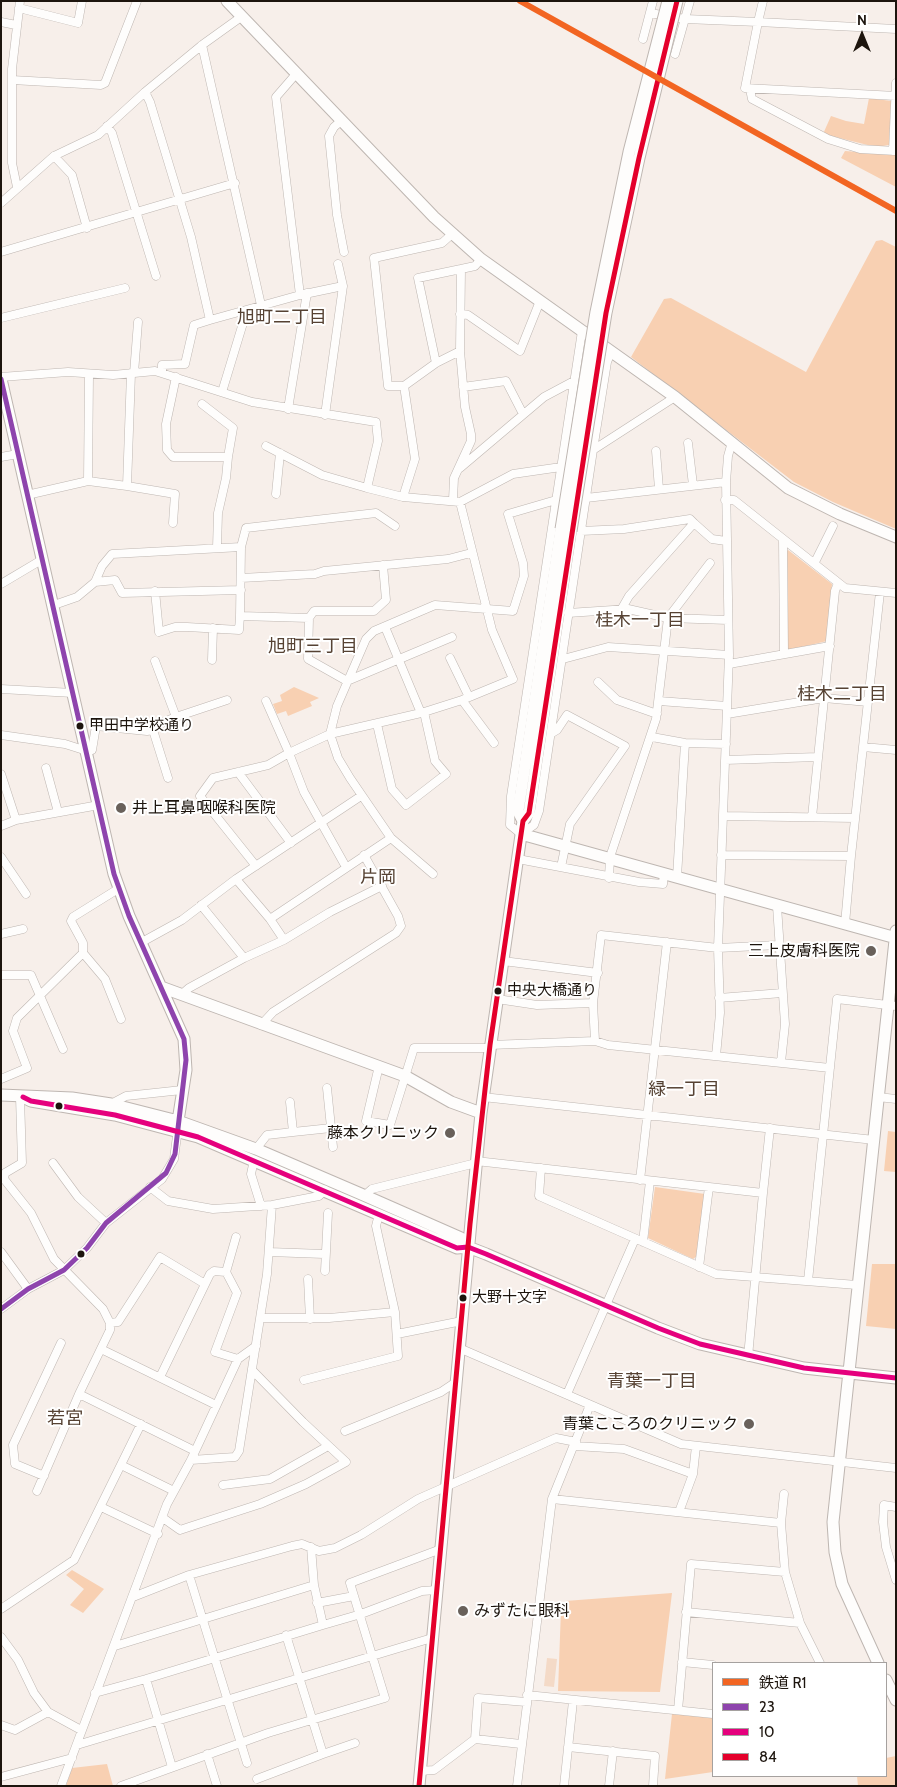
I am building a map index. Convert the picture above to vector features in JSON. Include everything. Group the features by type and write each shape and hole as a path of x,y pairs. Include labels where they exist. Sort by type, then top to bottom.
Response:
{"street":[{"path":"17,187 12,163 12,80 19,5 78,23 82,1"},
{"path":"12,80 100,85 105,83 137,1"},
{"path":"227,1 451,235 481,259 675,398 788,488 840,514 896,537"},
{"path":"643,39 653,1"},
{"path":"521,834 534,825 539,811 563,659 568,613 571,530 598,303 629,152 668,1"},
{"path":"416,1785 420,1771 481,1113 521,834 523,821 529,813 571,530 606,313 639,158 678,1"},
{"path":"675,54 690,1"},
{"path":"763,1 745,86 750,89 896,96"},
{"path":"650,13 685,19 896,29"},
{"path":"1,203 54,156 98,135 145,92 241,16"},
{"path":"1,22 16,25"},
{"path":"202,45 235,183 261,305"},
{"path":"288,409 304,294 276,97 296,74"},
{"path":"750,89 752,99 828,140 860,149 894,151 896,83"},
{"path":"145,92 150,102 191,236 210,320"},
{"path":"341,121 329,136 337,214 344,252"},
{"path":"107,126 112,133 138,212 156,276"},
{"path":"54,156 72,176 87,228"},
{"path":"1,252 235,183"},
{"path":"451,235 442,243 374,258 388,386 404,386 436,363 460,351"},
{"path":"436,363 418,278 475,266 481,259"},
{"path":"325,415 343,286 338,264"},
{"path":"256,866 200,796 213,778 268,765 330,734 422,712 465,699 513,679 492,630 453,483 456,471 470,441 460,351 461,268"},
{"path":"162,372 162,365 185,364 194,325 261,305 343,286"},
{"path":"1,318 125,288"},
{"path":"460,314 468,315 520,351 540,301"},
{"path":"222,392 247,310"},
{"path":"127,486 132,373 138,322"},
{"path":"582,331 511,796 510,825 521,834 565,844 777,906 896,936 892,1006 878,1097 833,1522 835,1552 848,1598 878,1662"},
{"path":"571,530 586,498 607,362 611,352"},
{"path":"1,1309 28,1289 64,1270 86,1248 106,1223 162,1179 172,1164 186,1049 118,889 1,378 68,372 89,375 162,372 252,402 376,422 378,441 366,488"},
{"path":"88,480 89,375"},
{"path":"176,377 166,424 167,450 173,457 228,458"},
{"path":"463,387 506,381 523,414"},
{"path":"456,471 544,397 574,381"},
{"path":"403,497 414,459 404,386"},
{"path":"593,450 675,398"},
{"path":"202,404 233,428 226,478 218,513 217,548"},
{"path":"716,1056 719,998 718,948 721,855 729,664 726,482 728,456 732,442"},
{"path":"688,443 693,485"},
{"path":"266,446 322,475 366,488 427,501 457,501 513,474 561,467"},
{"path":"656,451 659,489"},
{"path":"276,494 280,453"},
{"path":"1,456 18,454"},
{"path":"27,495 88,480 175,494 173,523"},
{"path":"586,498 726,482"},
{"path":"433,874 391,838 361,796 338,758 330,734 337,706 346,681 366,640 374,631 436,605 514,611 524,576 523,563 508,514 556,500"},
{"path":"726,500 734,500 815,562 845,588 896,593"},
{"path":"155,591 159,632 175,627 239,630 241,547 246,528 376,513 395,526"},
{"path":"571,530 624,529 690,519 712,539 726,541"},
{"path":"621,610 629,596 694,524"},
{"path":"815,562 833,526"},
{"path":"783,539 784,654"},
{"path":"54,605 77,597 95,582 102,566 112,554 241,547"},
{"path":"241,578 315,574 324,571 448,559 471,553"},
{"path":"1,584 43,559"},
{"path":"609,878 610,857 652,737 659,701 668,618 710,563"},
{"path":"346,681 308,659 309,618 314,611 374,611 386,600 383,565"},
{"path":"95,582 115,580 122,593 241,590"},
{"path":"812,817 835,591 838,583"},
{"path":"845,924 880,592"},
{"path":"568,613 621,610 668,618 728,620"},
{"path":"240,616 309,618"},
{"path":"377,724 392,789 406,804 446,774 435,761 422,712 385,627"},
{"path":"212,660 213,628"},
{"path":"346,681 452,637"},
{"path":"729,664 830,646"},
{"path":"563,659 600,647 729,655"},
{"path":"450,658 465,699 494,743"},
{"path":"155,661 176,717"},
{"path":"598,682 617,700 657,714"},
{"path":"1,689 73,692"},
{"path":"659,701 727,710 824,698 868,702"},
{"path":"1,735 65,744 86,752 92,750 96,726 147,732 153,730 157,725 176,717 227,700"},
{"path":"266,701 304,792 320,824 346,867"},
{"path":"552,733 557,730 567,715 625,746 570,824 561,867"},
{"path":"153,730 168,778"},
{"path":"652,737 684,742 726,744"},
{"path":"677,877 684,742"},
{"path":"863,747 896,750"},
{"path":"725,760 818,757"},
{"path":"46,768 58,812"},
{"path":"238,772 291,843"},
{"path":"1,774 16,820"},
{"path":"142,942 182,920 236,879 361,796"},
{"path":"1,826 16,820 99,805"},
{"path":"723,816 855,818"},
{"path":"270,919 391,838"},
{"path":"261,1025 273,1012 396,933 402,922 364,855"},
{"path":"721,855 851,856"},
{"path":"1,857 26,894"},
{"path":"518,859 609,878 663,884 664,873"},
{"path":"236,879 270,919 284,940"},
{"path":"182,995 189,988 244,958 284,940 330,912 382,886"},
{"path":"118,889 73,917 71,922 83,943 83,952 105,979 121,1019"},
{"path":"202,905 244,958"},
{"path":"777,906 778,945 785,1024 781,1062"},
{"path":"1,934 23,929"},
{"path":"595,1041 594,1003 601,935 718,948 778,945"},
{"path":"640,1180 666,942"},
{"path":"83,952 17,1018 13,1031 27,1068 1,1079 2,1095 21,1097 44,1096 111,1104 178,1126 364,1196 461,1238 468,1247"},
{"path":"503,961 598,973"},
{"path":"1,975 31,975 63,1049"},
{"path":"161,987 405,1076 451,1102 481,1113"},
{"path":"719,998 782,993"},
{"path":"497,999 537,1005 594,1003"},
{"path":"808,1281 837,999 892,1006"},
{"path":"379,1066 366,1120 390,1124 414,1048 595,1041 608,1045 655,1048 830,1068"},
{"path":"326,1088 333,1147"},
{"path":"111,1104 126,1096 182,1090"},
{"path":"21,1097 32,1101 178,1126"},
{"path":"21,1097 22,1163 5,1173 3,1180 31,1213 54,1259 103,1309 110,1323 110,1330 78,1394 37,1491"},
{"path":"483,1097 874,1140"},
{"path":"878,1097 896,1099"},
{"path":"290,1102 293,1132"},
{"path":"261,1206 251,1174 255,1154 266,1136 331,1128"},
{"path":"748,1357 770,1128"},
{"path":"255,1154 325,1190 457,1248 468,1247 605,1306 700,1344 748,1357 804,1368 896,1378"},
{"path":"364,1196 372,1189 476,1162 763,1193"},
{"path":"53,1163 78,1197 106,1223"},
{"path":"541,1168 538,1196 720,1275 857,1285"},
{"path":"643,1242 650,1181"},
{"path":"150,1188 162,1198 188,1207 227,1210 272,1205 319,1196 325,1190"},
{"path":"700,1267 709,1188"},
{"path":"191,1460 235,1457 239,1451 261,1318 272,1205"},
{"path":"325,1270 324,1254 328,1213"},
{"path":"304,1380 398,1356 395,1312 377,1229 379,1214"},
{"path":"236,1237 226,1272 236,1293 214,1352 238,1359"},
{"path":"567,1394 635,1238"},
{"path":"1,1252 28,1289"},
{"path":"268,1252 324,1254"},
{"path":"110,1323 118,1322 160,1257 205,1284"},
{"path":"160,1377 205,1284 214,1271 226,1272"},
{"path":"308,1279 310,1319"},
{"path":"261,1318 310,1319 395,1312"},
{"path":"397,1334 462,1322"},
{"path":"44,1476 16,1464 13,1445 61,1343"},
{"path":"62,1786 95,1692 115,1646 174,1491 191,1460 238,1359 256,1346"},
{"path":"459,1348 680,1444 896,1468"},
{"path":"101,1349 216,1405"},
{"path":"163,1518 180,1530 260,1504 306,1484 346,1462 252,1370"},
{"path":"345,1431 441,1392 456,1382"},
{"path":"78,1394 195,1451"},
{"path":"517,1786 526,1698 552,1499 590,1405"},
{"path":"1,1609 74,1560 141,1424"},
{"path":"133,1597 189,1575 299,1544 319,1551 335,1548 361,1535 418,1499 556,1438 575,1444 624,1450 693,1474"},
{"path":"223,1485 270,1480 328,1446"},
{"path":"680,1512 693,1474 696,1446"},
{"path":"121,1465 174,1491"},
{"path":"784,1494 781,1523 785,1572 800,1623 820,1662"},
{"path":"552,1499 781,1523"},
{"path":"896,1507 884,1505 883,1522 886,1547 896,1580"},
{"path":"101,1507 158,1534"},
{"path":"311,1548 314,1586 323,1625"},
{"path":"121,1786 240,1742 385,1698 350,1583 441,1549"},
{"path":"678,1710 691,1564 785,1572"},
{"path":"189,1575 247,1763"},
{"path":"115,1646 314,1586"},
{"path":"95,1692 146,1679 286,1635 361,1614 422,1591 437,1590"},
{"path":"317,1603 354,1596"},
{"path":"686,1612 800,1623"},
{"path":"286,1635 323,1754"},
{"path":"1,1637 18,1660 34,1693 48,1712 81,1730"},
{"path":"76,1744 432,1638"},
{"path":"682,1662 712,1665"},
{"path":"146,1679 172,1767"},
{"path":"475,1739 478,1698 526,1698 573,1701 712,1714"},
{"path":"564,1786 573,1701"},
{"path":"1,1725 15,1730 48,1712"},
{"path":"420,1771 434,1770 475,1739 521,1744"},
{"path":"257,1779 355,1743"},
{"path":"568,1747 655,1756 653,1786"},
{"path":"609,1786 613,1751"},
{"path":"207,1754 217,1786"},
{"path":"3,1786 1,1777 72,1758"}],"shaded area":[{"path":"869,98 891,101 889,145 876,147 823,134 831,116 864,124"},
{"path":"845,151 896,155 896,187 841,158"},
{"path":"882,240 896,247 896,529 833,502 794,482 631,357 664,299 671,298 806,372 876,241"},
{"path":"788,550 832,584 827,641 789,650 787,648 786,552"},
{"path":"294,687 319,698 310,702 312,706 288,716 286,711 277,714 273,704 282,701 280,695"},
{"path":"888,1131 896,1132 896,1172 884,1171"},
{"path":"655,1187 705,1194 697,1256 693,1259 648,1238"},
{"path":"872,1264 896,1264 896,1329 866,1326"},
{"path":"72,1570 104,1589 83,1613 70,1605 84,1589 66,1575"},
{"path":"672,1593 660,1692 558,1691 561,1609 565,1601"},
{"path":"547,1658 557,1659 554,1687 544,1686"},
{"path":"672,1714 712,1718 712,1772 665,1779"},
{"path":"896,1756 896,1786 858,1786 857,1777 887,1777 887,1758"},
{"path":"107,1764 113,1786 66,1786 72,1768"}],"railway":[{"path":"520,1 896,211"}],"rail line":[{"name":"R1","path":"520,1 896,211"}],"transit line":[{"name":"84","path":"419,1786 470,1224 490,1045 523,821 529,813 606,313 639,158 677,1"},
{"name":"23","path":"1,379 114,874 129,916 184,1039 186,1060 175,1154 166,1173 106,1223 87,1248 64,1270 28,1289 1,1309"},
{"name":"10","path":"23,1097 31,1101 115,1115 198,1137 457,1248 468,1247 486,1254 658,1328 700,1344 804,1368 896,1378"}],"place":[{"name":"甲田中学校通り","path":"80,726"},
{"name":"井上耳鼻咽喉科医院","path":"121,808"},
{"name":"三上皮膚科医院","path":"871,951"},
{"name":"中央大橋通り","path":"498,991"},
{"name":"藤本クリニック","path":"450,1133"},
{"name":"大野十文字","path":"463,1298"},
{"name":"青葉こころのクリニック","path":"749,1424"},
{"name":"みずたに眼科","path":"463,1611"}],"district":[{"name":"旭町二丁目","path":"282,318"},
{"name":"桂木一丁目","path":"640,621"},
{"name":"旭町三丁目","path":"313,647"},
{"name":"桂木二丁目","path":"842,695"},
{"name":"片岡","path":"378,878"},
{"name":"緑一丁目","path":"684,1090"},
{"name":"青葉一丁目","path":"652,1382"},
{"name":"若宮","path":"65,1419"}]}
